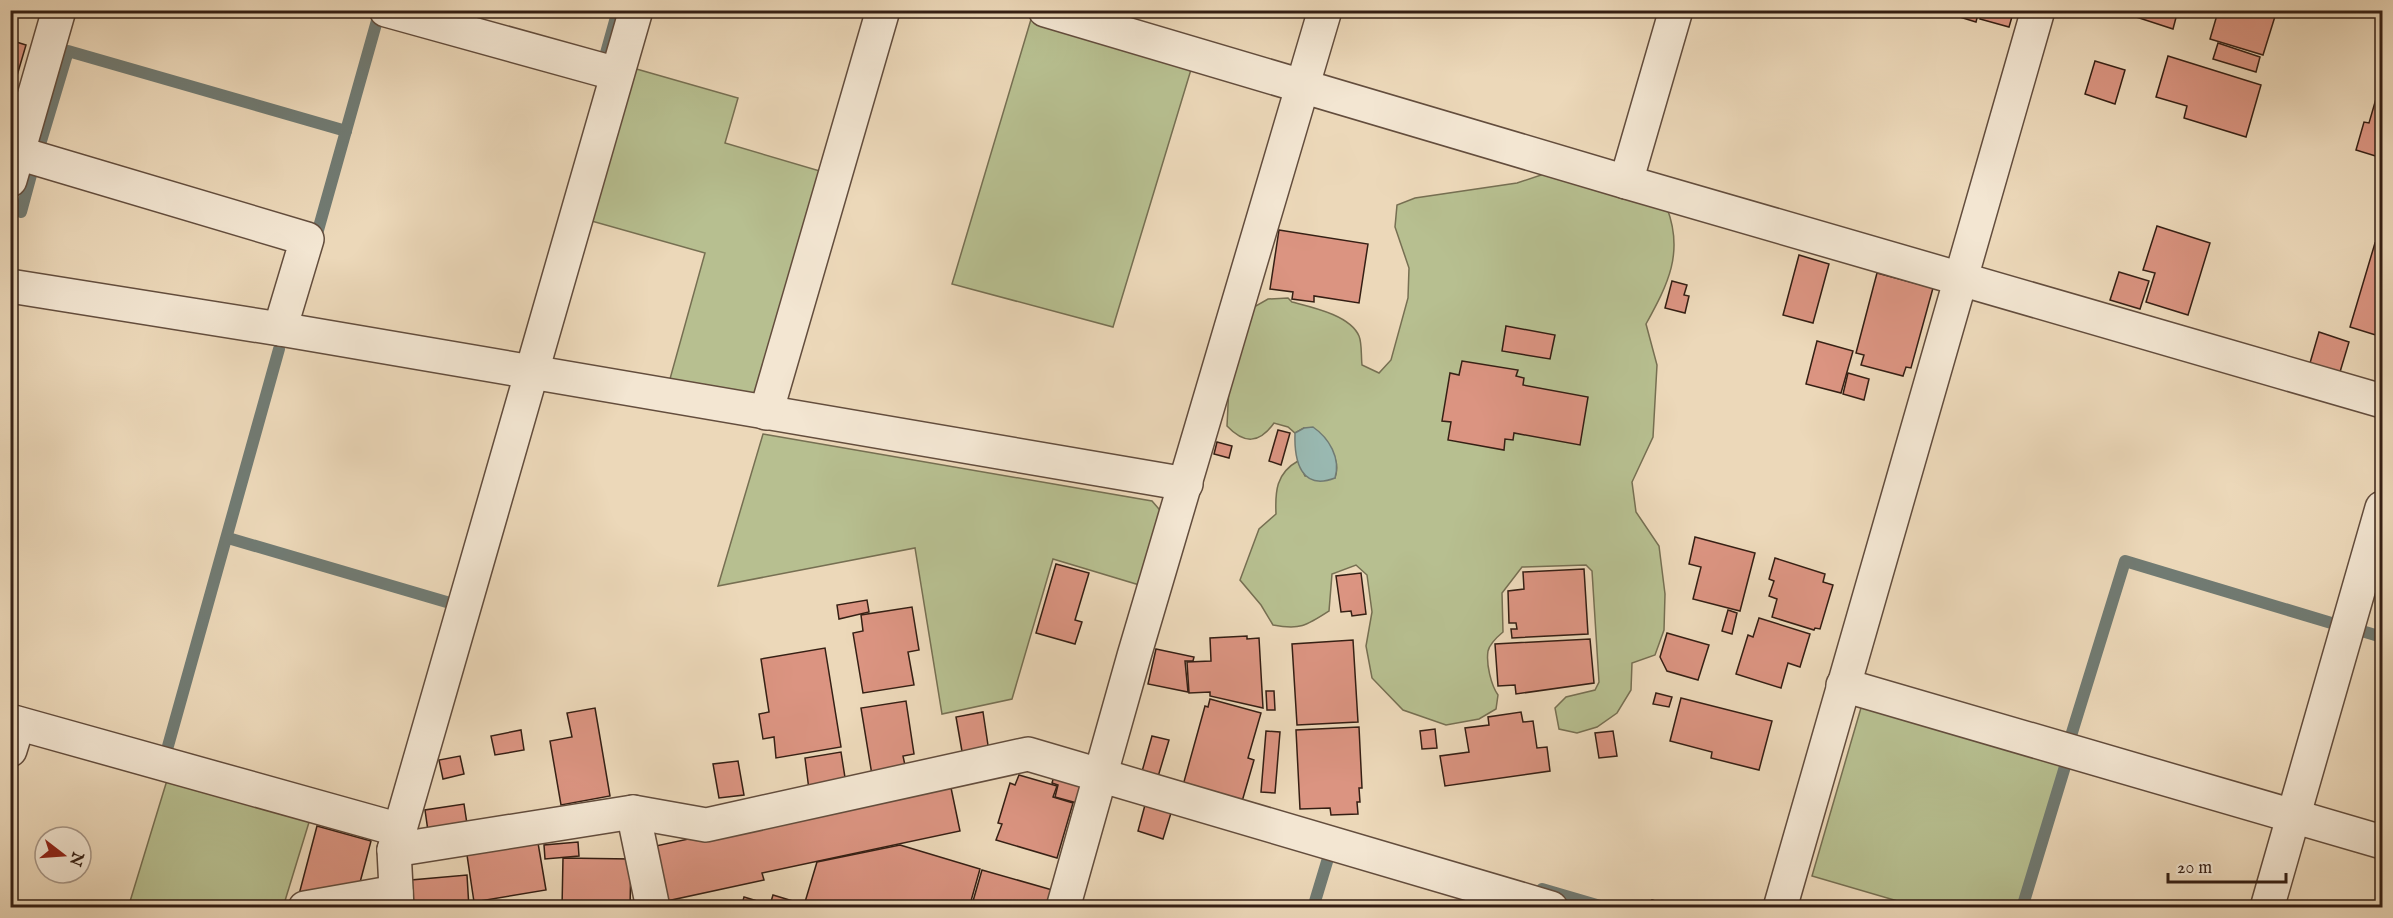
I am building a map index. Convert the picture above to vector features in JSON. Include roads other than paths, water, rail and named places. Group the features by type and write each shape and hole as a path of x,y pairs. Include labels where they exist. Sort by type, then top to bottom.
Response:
{"street":[{"path":"59,10 23,89 14,167 307,239 280,328"},
{"path":"386,10 617,74"},
{"path":"305,908 397,900 397,840 636,10"},
{"path":"766,413 883,10"},
{"path":"1045,10 1626,182 2382,401"},
{"path":"1063,908 1325,10"},
{"path":"1626,182 1676,10"},
{"path":"1780,908 2038,10"},
{"path":"10,286 280,328 1186,484"},
{"path":"2267,908 2382,508"},
{"path":"1844,685 2382,842"},
{"path":"13,732 397,840 633,812 706,825 1028,754 1551,908"},
{"path":"633,812 653,908"}],"water":[{"path":"1313,427 1332,449 1336,463 1335,478 1323,481 1314,480 1307,477 1298,463 1295,433 1304,428"}],"waterway":[{"path":"594,57 604,60 618,10"},
{"path":"315,241 378,17"},
{"path":"38,151 68,51 346,131"},
{"path":"21,212 31,175"},
{"path":"168,746 279,349"},
{"path":"228,538 450,603"},
{"path":"2070,739 2125,561 2338,625"},
{"path":"2355,629 2382,637"},
{"path":"2022,908 2067,760"},
{"path":"1313,908 1329,855"},
{"path":"1542,889 1607,908"}]}
